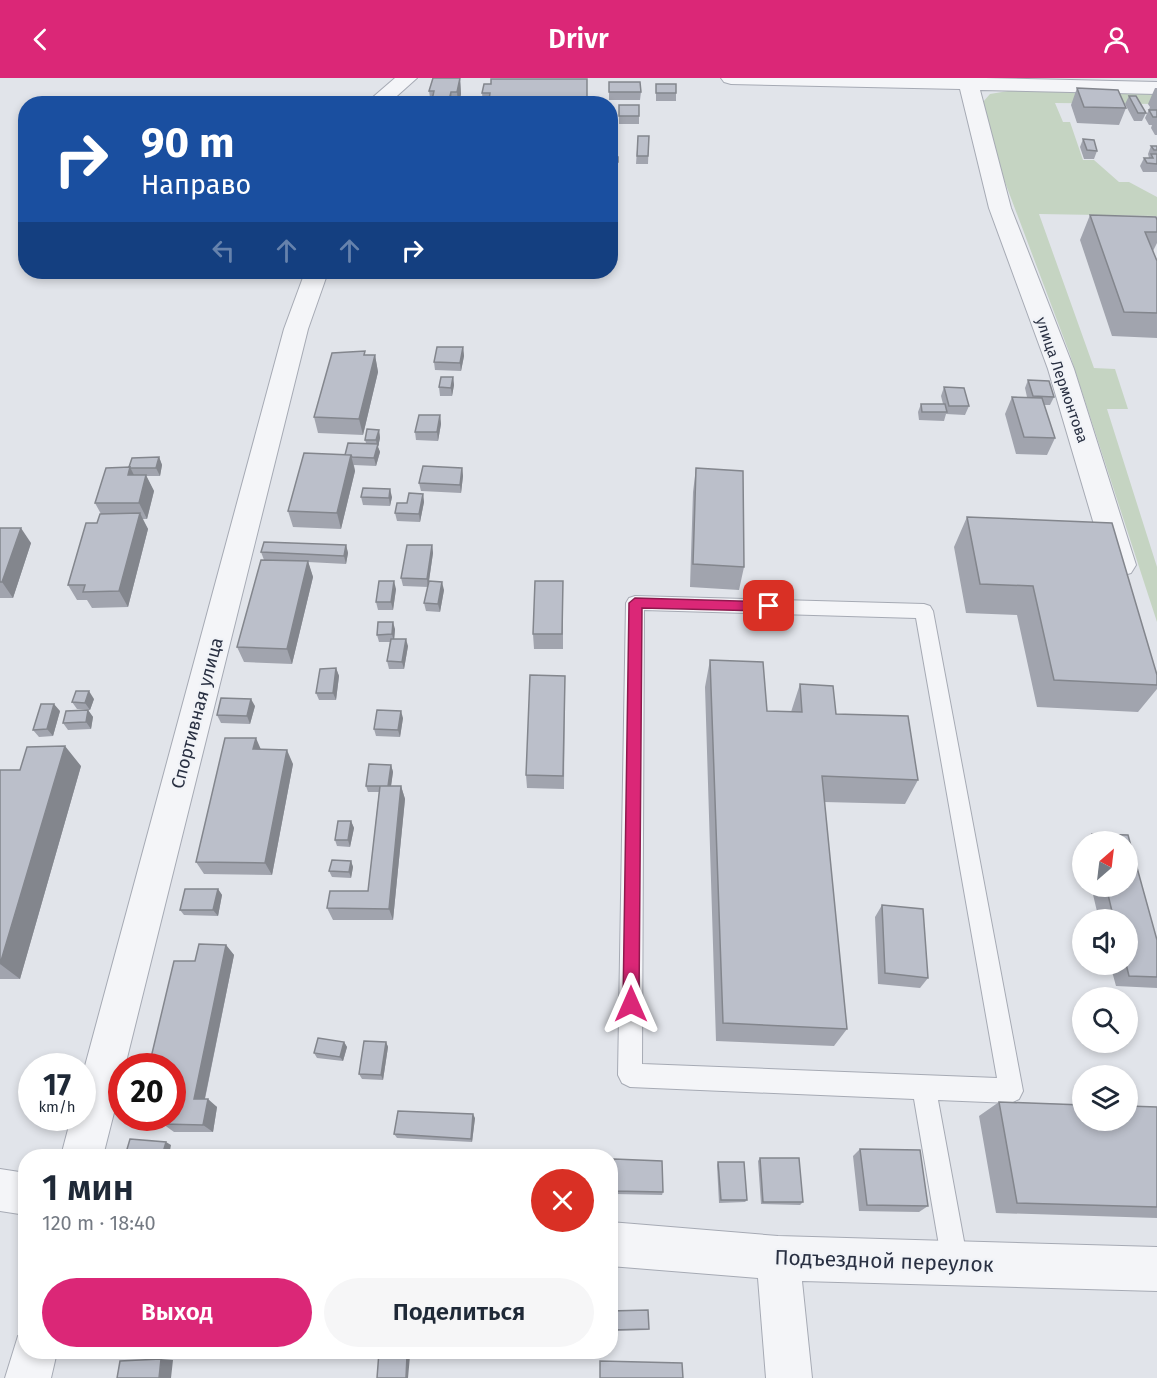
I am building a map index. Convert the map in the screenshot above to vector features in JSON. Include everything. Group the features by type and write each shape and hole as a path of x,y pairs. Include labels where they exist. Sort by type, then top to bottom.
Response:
{"street":[{"path":"385,96 407,78"},
{"path":"731,78 968,81 1157,88"},
{"name":"улица Лермонтова","path":"968,81 1000,208 1061,369 1130,592"},
{"name":"Спортивная улица","path":"84,1149 296,329 314,279"},
{"path":"0,1190 18,1193"},
{"name":"Подъездной переулок","path":"618,1245 778,1258 1157,1269"},
{"path":"778,1258 789,1378"},
{"path":"28,1378 32,1359"}],"lane":[{"path":"635,603 924,611 1011,1091 924,1087 630,1075 635,603"},
{"path":"924,1087 956,1263"}],"green space":[{"path":"1014,90 1157,93 1157,104 1055,103 1063,122 1070,122 1083,160 1094,160 1119,182 1129,182 1157,197 1157,216 1039,214 1094,368 1115,369 1128,409 1107,409 1157,567 1157,622 1069,352 991,145 983,102 990,94"}],"building":[{"path":"433,78 460,78 457,92 451,92 450,96 433,96 434,91 429,91"},
{"path":"491,79 587,79 587,96 490,96 490,93 482,93 484,84 491,84"},
{"path":"609,82 640,82 641,92 609,92"},
{"path":"656,84 676,84 676,93 656,93"},
{"path":"1077,88 1118,90 1126,108 1084,107"},
{"path":"1129,96 1136,96 1146,113 1138,113"},
{"path":"619,105 639,105 639,116 619,116"},
{"path":"1149,110 1157,110 1157,117 1153,117"},
{"path":"638,136 649,136 648,156 637,156"},
{"path":"1083,139 1094,140 1097,151 1087,150"},
{"path":"1151,154 1157,154 1157,164 1147,163 1144,158 1153,158"},
{"path":"1090,215 1156,217 1157,232 1145,232 1157,261 1157,313 1124,312"},
{"path":"437,347 463,347 460,363 434,362"},
{"path":"365,351 364,355 375,355 359,419 314,417 332,353"},
{"path":"441,377 453,377 451,388 439,387"},
{"path":"1028,380 1049,381 1054,397 1033,396"},
{"path":"944,387 964,388 969,406 949,406"},
{"path":"1012,397 1042,398 1055,438 1024,437"},
{"path":"921,404 945,404 947,412 922,412"},
{"path":"419,415 440,415 437,432 415,432"},
{"path":"367,429 379,430 376,440 365,440"},
{"path":"348,443 378,444 374,458 345,455"},
{"path":"304,453 351,455 337,513 288,511"},
{"path":"159,457 156,468 129,467 132,458"},
{"path":"423,466 462,468 460,485 419,483"},
{"path":"130,467 128,475 146,475 139,503 95,503 106,468"},
{"path":"696,468 743,471 744,567 693,564"},
{"path":"363,488 390,489 389,498 361,497"},
{"path":"409,493 423,494 419,514 395,513 397,503 407,503"},
{"path":"140,513 119,591 83,592 85,585 68,585 86,523 97,523 100,514"},
{"path":"967,517 1112,523 1157,675 1157,685 1054,680 1033,586 980,584"},
{"path":"0,528 21,528 2,582 0,582"},
{"path":"264,542 346,545 344,556 261,552"},
{"path":"407,545 432,545 427,579 401,578"},
{"path":"261,560 308,561 287,649 237,647"},
{"path":"379,581 394,581 391,602 376,602"},
{"path":"429,581 442,582 438,604 424,603"},
{"path":"535,581 563,581 562,634 533,634"},
{"path":"378,622 393,622 392,634 377,635"},
{"path":"391,639 406,639 402,662 387,661"},
{"path":"710,660 763,662 767,711 802,712 800,684 833,686 836,714 908,716 918,780 822,776 847,1029 723,1023"},
{"path":"336,668 333,693 316,693 320,669"},
{"path":"530,675 565,676 563,776 526,775"},
{"path":"76,691 89,691 85,703 72,702"},
{"path":"221,698 251,699 247,716 217,715"},
{"path":"41,704 54,704 47,729 33,730"},
{"path":"88,710 86,722 63,723 66,711"},
{"path":"377,710 401,711 398,730 374,729"},
{"path":"225,738 256,738 253,749 287,750 265,863 196,862"},
{"path":"65,746 0,964 0,770 20,770 27,747"},
{"path":"369,764 391,765 388,786 366,786"},
{"path":"380,786 401,786 389,909 327,908 330,891 368,891"},
{"path":"338,821 351,821 348,840 335,840"},
{"path":"332,860 351,861 349,872 329,871"},
{"path":"1138,871 1157,940 1157,977 1129,976 1138,975 1138,909 1111,909 1109,897 1138,897"},
{"path":"185,889 218,889 213,910 180,910"},
{"path":"882,905 923,909 928,978 885,973"},
{"path":"199,944 226,945 194,1099 208,1099 203,1125 186,1125 186,1053 152,1053 174,961 195,961"},
{"path":"318,1038 344,1042 340,1057 314,1053"},
{"path":"364,1041 386,1042 381,1075 359,1074"},
{"path":"999,1102 1072,1105 1072,1131 1138,1131 1138,1106 1157,1107 1157,1207 1017,1203"},
{"path":"398,1111 473,1114 471,1139 394,1134"},
{"path":"130,1139 166,1142 164,1149 127,1149"},
{"path":"860,1149 920,1150 928,1206 867,1205"},
{"path":"760,1158 799,1158 803,1202 763,1202"},
{"path":"618,1159 662,1161 663,1192 618,1191"},
{"path":"718,1162 744,1162 747,1200 721,1200"},
{"path":"648,1310 649,1329 618,1330 618,1311"},
{"path":"161,1359 159,1378 117,1378 120,1361"},
{"path":"378,1359 407,1359 406,1378 377,1378"},
{"path":"600,1361 682,1363 683,1378 600,1378"}],"route":[{"path":"631,1004 635,603 769,606"}]}
